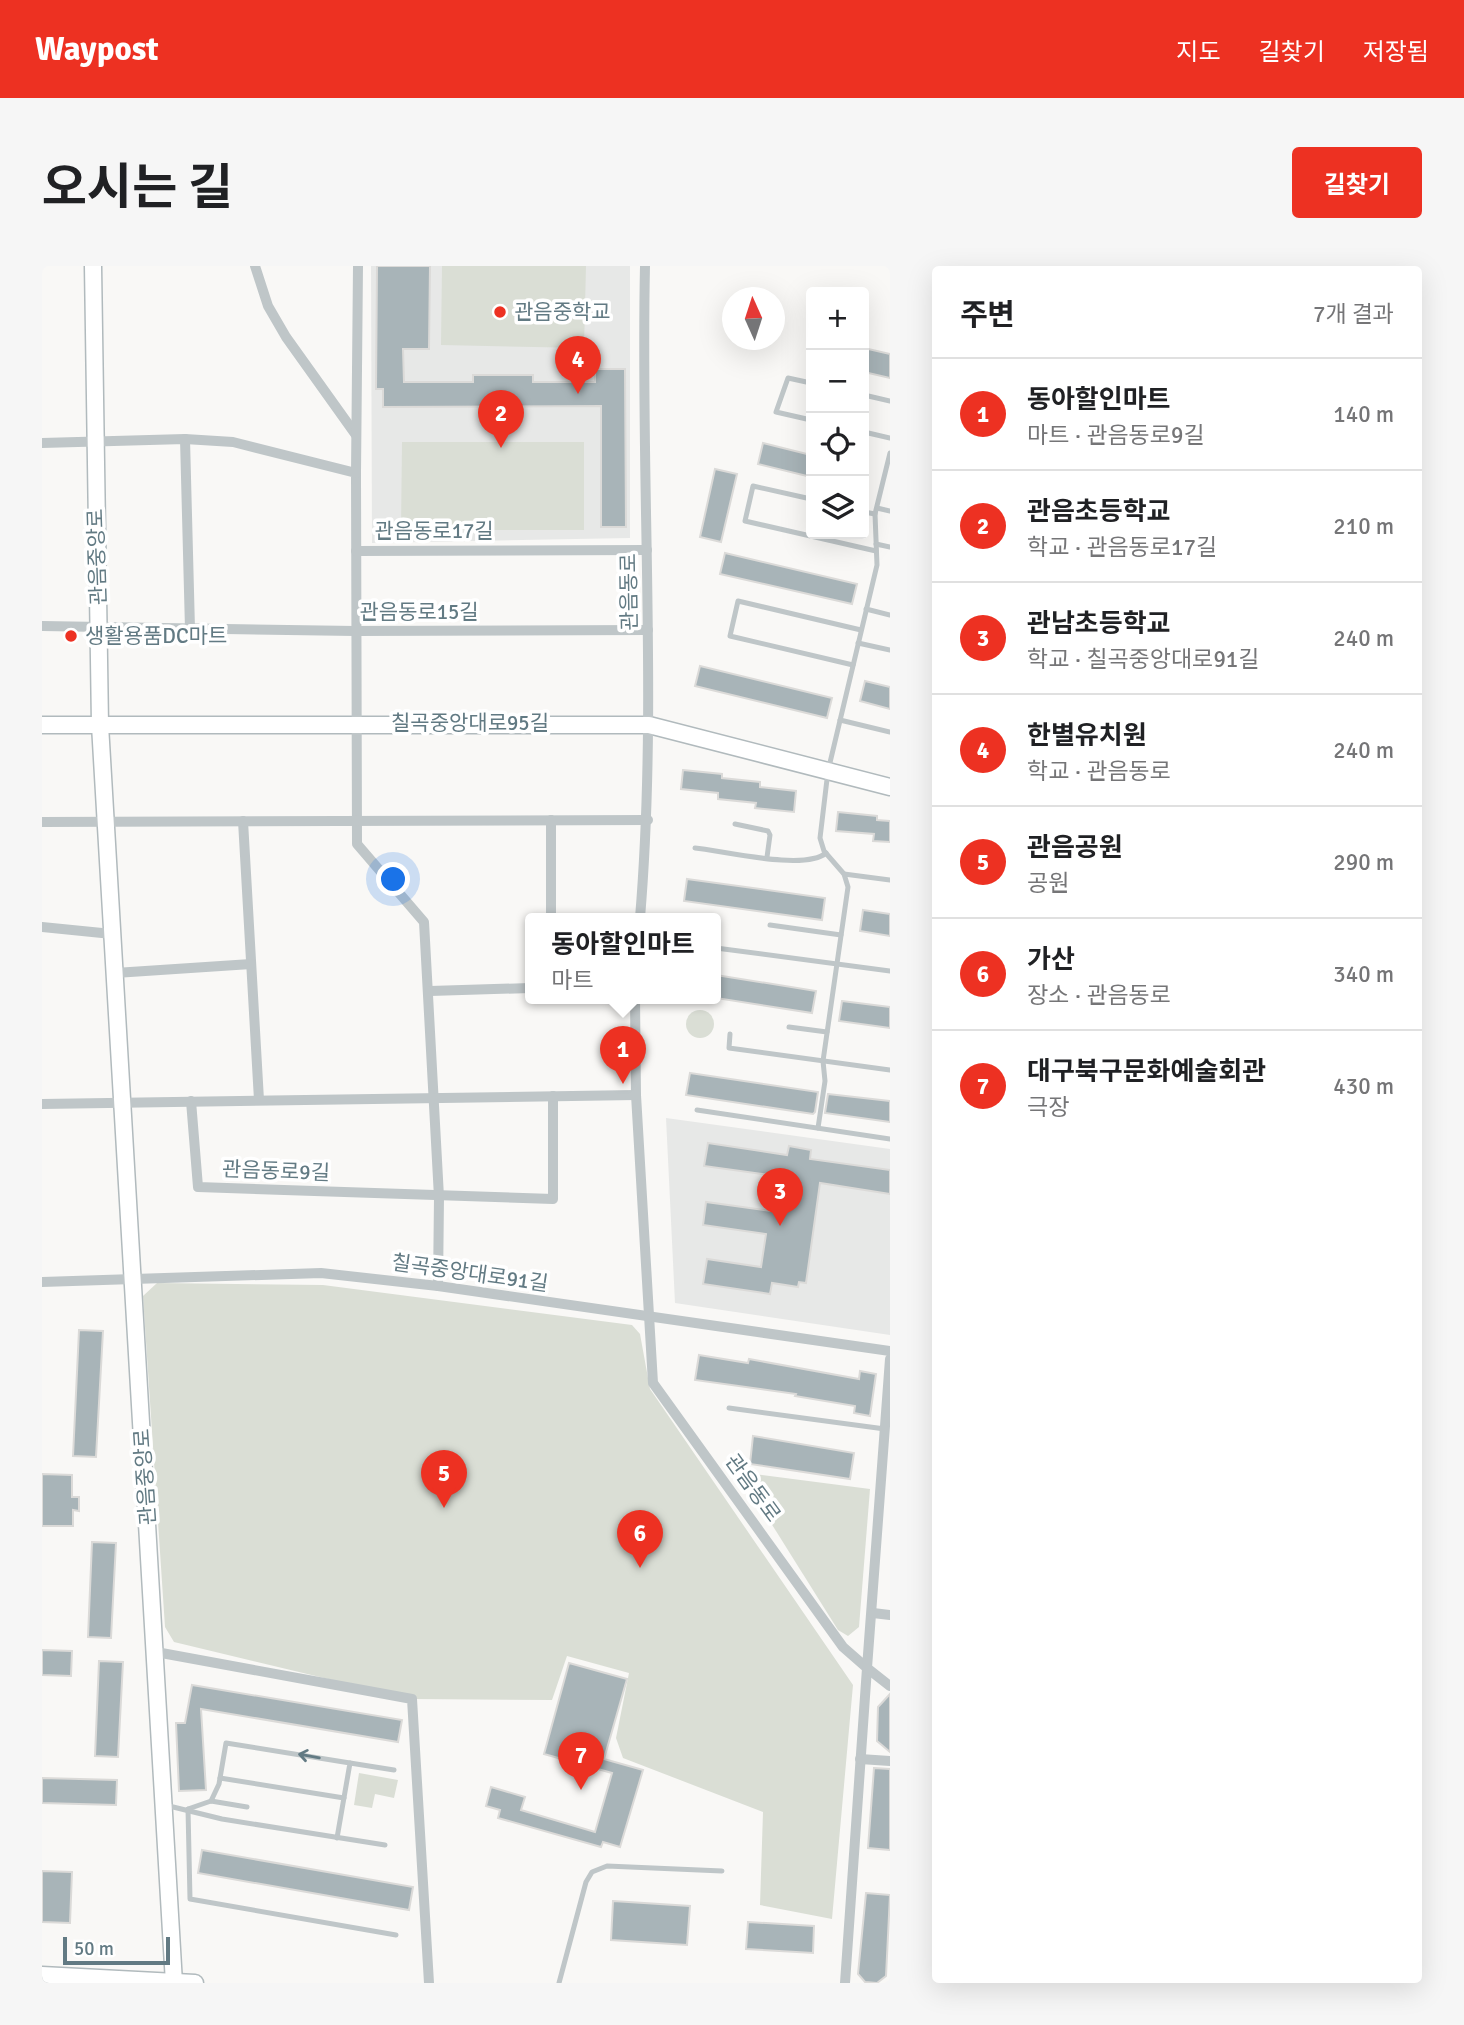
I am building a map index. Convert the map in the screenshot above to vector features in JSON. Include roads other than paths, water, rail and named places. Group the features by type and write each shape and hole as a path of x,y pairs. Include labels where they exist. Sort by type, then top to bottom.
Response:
{"main road":[{"name":"관음중앙로","path":"93,266 93,444 100,626 100,725 174,1982"},
{"name":"칠곡중앙대로95길","path":"42,725 649,725 890,787"},
{"path":"42,1975 195,1983"}],"street":[{"path":"255,266 268,306 286,337 356,435"},
{"name":"관음동로17길","path":"358,266 356,551 647,550"},
{"name":"관음동로","path":"640,913 648,820 649,725 643,369 645,266"},
{"path":"185,439 190,629"},
{"path":"42,443 93,444 185,439 233,442 356,473"},
{"path":"356,551 358,844 424,922 430,991 439,1197 438,1286"},
{"name":"관음동로15길","path":"42,626 355,631 648,630"},
{"path":"551,820 551,913"},
{"path":"42,822 648,820"},
{"path":"243,821 259,1100"},
{"path":"42,927 112,934"},
{"path":"115,973 251,964"},
{"path":"430,991 525,988"},
{"name":"관음동로","path":"635,1004 636,1095 653,1383 843,1647 890,1686"},
{"path":"42,1104 636,1095"},
{"name":"관음동로9길","path":"191,1101 198,1187 553,1199 553,1096"},
{"name":"칠곡중앙대로91길","path":"42,1282 321,1273 438,1286 890,1351"},
{"path":"845,1983 890,1359"},
{"path":"873,1613 890,1615"},
{"path":"156,1653 412,1699 429,1983"},
{"path":"860,1759 890,1761"}],"lane":[{"path":"806,382 788,378 776,412 806,419"},
{"path":"869,396 890,401"},
{"path":"869,433 890,438"},
{"path":"818,1128 825,1081 823,1060 848,887 844,874 826,853 820,838 828,771 877,565 876,511 890,453"},
{"path":"806,498 753,486 745,521 806,533"},
{"path":"869,512 890,511"},
{"path":"836,539 890,547"},
{"path":"853,665 730,636 738,601 861,631"},
{"path":"866,609 890,615"},
{"path":"858,643 890,650"},
{"path":"840,720 890,732"},
{"path":"735,824 768,831 771,835 767,857"},
{"path":"695,848 795,860 819,859 826,853"},
{"path":"844,874 890,880"},
{"path":"770,925 841,935"},
{"path":"721,949 890,971"},
{"path":"789,1027 827,1032"},
{"path":"730,1034 729,1048 890,1070"},
{"path":"696,1110 890,1139"},
{"path":"729,1408 887,1425"},
{"path":"211,1801 220,1777 226,1743 394,1770"},
{"path":"337,1838 350,1763"},
{"path":"220,1777 344,1798"},
{"path":"188,1809 211,1801 247,1807"},
{"path":"162,1805 222,1819 385,1845"},
{"path":"188,1809 190,1899 396,1935"},
{"path":"559,1983 586,1882 592,1872 607,1866 722,1871"}],"place":[{"name":"관음중학교","path":"500,312"},
{"name":"한별유치원","path":"578,394"},
{"name":"관음초등학교","path":"501,448"},
{"name":"생활용품DC마트","path":"71,636"},
{"name":"동아할인마트","path":"623,1084"},
{"name":"관남초등학교","path":"780,1226"},
{"name":"관음공원","path":"444,1508"},
{"name":"가산","path":"640,1568"},
{"name":"대구북구문화예술회관","path":"581,1790"}]}
